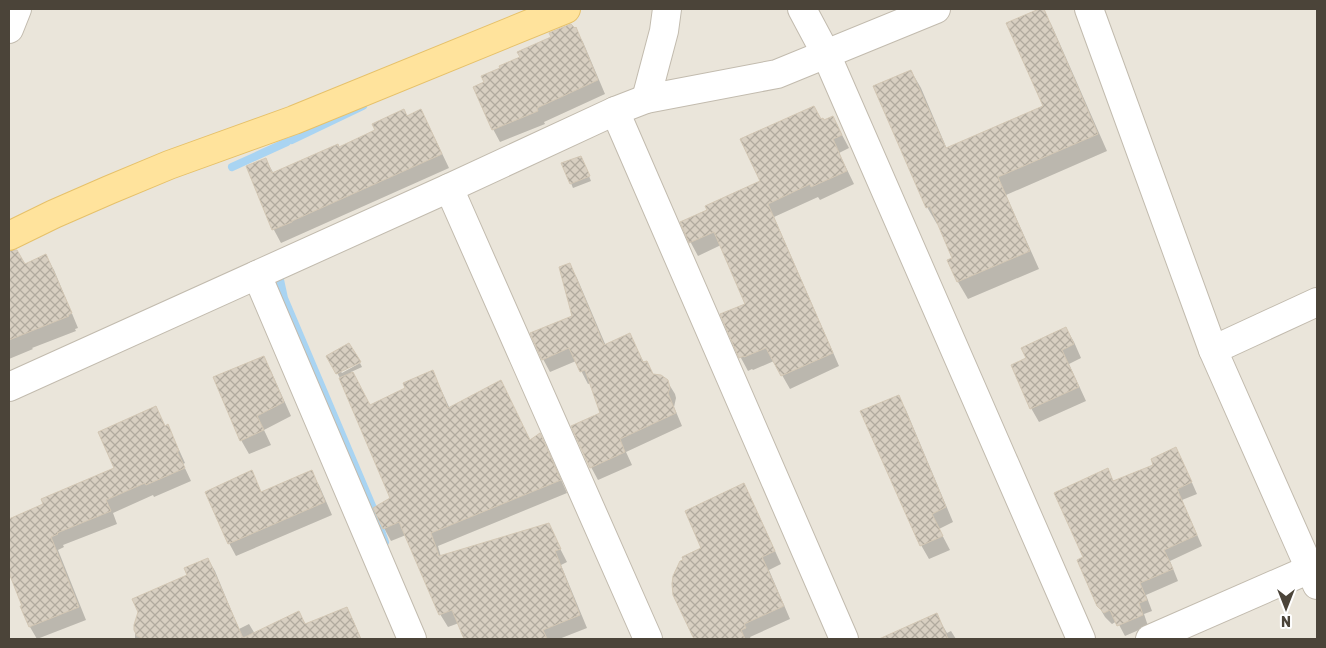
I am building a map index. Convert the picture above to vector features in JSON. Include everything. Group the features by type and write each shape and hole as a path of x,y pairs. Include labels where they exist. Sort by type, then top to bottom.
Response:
{"main road":[{"path":"9,236 54,214 169,165 294,120 564,9"}],"street":[{"path":"9,29 18,9"},
{"path":"646,99 664,31 667,9"},
{"path":"802,9 826,54 1081,639"},
{"path":"9,387 615,111 646,99 777,74 826,54 876,21 936,9"},
{"path":"1089,9 1213,350 1314,577 1150,639"},
{"path":"615,111 844,639"},
{"path":"449,188 648,639"},
{"path":"257,274 412,639"},
{"path":"1213,350 1317,302"}],"shaded area":[{"path":"9,9 1317,9 1317,639 9,639"}],"building":[{"path":"1039,9 1044,9 1098,134 998,177 1030,251 957,282 947,260 952,258 930,206 926,208 873,86 911,70 946,148 1043,106 1006,23"},
{"path":"571,24 576,27 598,80 537,108 538,111 492,130 473,87 484,82 481,76 520,57 517,52 551,37 549,33"},
{"path":"814,106 821,119 823,118 824,120 833,116 842,135 833,139 847,171 811,187 810,184 768,204 833,353 781,376 766,348 739,358 720,314 745,304 714,232 689,243 680,222 707,210 705,206 760,181 740,139"},
{"path":"404,109 407,116 421,109 442,154 272,230 246,166 266,158 272,173 338,144 339,147 375,130 372,124"},
{"path":"581,156 590,176 570,184 561,163"},
{"path":"17,250 25,264 46,254 72,313 69,316 9,340 9,251"},
{"path":"570,263 604,345 630,333 643,362 647,361 653,374 661,375 668,380 670,388 668,393 676,413 620,439 625,452 590,468 571,426 600,413 585,370 580,372 569,348 542,360 530,333 572,316 559,267"},
{"path":"1066,327 1074,344 1062,350 1079,387 1030,409 1011,365 1026,358 1021,348"},
{"path":"349,343 361,362 336,374 326,356"},
{"path":"264,356 284,402 257,416 264,430 240,441 213,377"},
{"path":"433,370 448,408 501,380 530,440 540,433 561,480 431,533 439,556 549,523 561,549 555,551 580,615 543,630 547,639 464,639 452,610 439,615 399,522 383,529 373,508 390,498 339,378 353,372 370,405 405,388 403,383"},
{"path":"899,395 946,507 932,514 943,536 920,546 860,411"},
{"path":"156,406 165,426 168,424 185,468 106,500 111,511 51,537 79,607 29,627 9,573 9,519 43,504 41,499 114,468 98,432"},
{"path":"1176,447 1192,482 1177,489 1197,535 1164,550 1173,569 1140,583 1147,600 1139,603 1143,615 1117,626 1110,610 1104,613 1097,606 1077,560 1083,557 1054,493 1108,468 1113,481 1153,465 1151,459"},
{"path":"252,470 261,492 312,470 325,502 228,544 205,492"},
{"path":"744,483 775,551 762,557 784,606 744,624 746,628 741,630 745,639 694,639 673,595 672,584 673,576 680,561 683,560 682,557 701,548 685,511"},
{"path":"208,558 243,638 299,611 305,624 347,607 361,639 144,639 137,636 134,625 138,612 132,599 187,575 184,568"},
{"path":"937,613 948,639 879,639"}],"waterway":[{"path":"292,140 363,106"},
{"path":"232,167 287,142"},
{"path":"279,275 284,298 373,508 385,542"}]}
